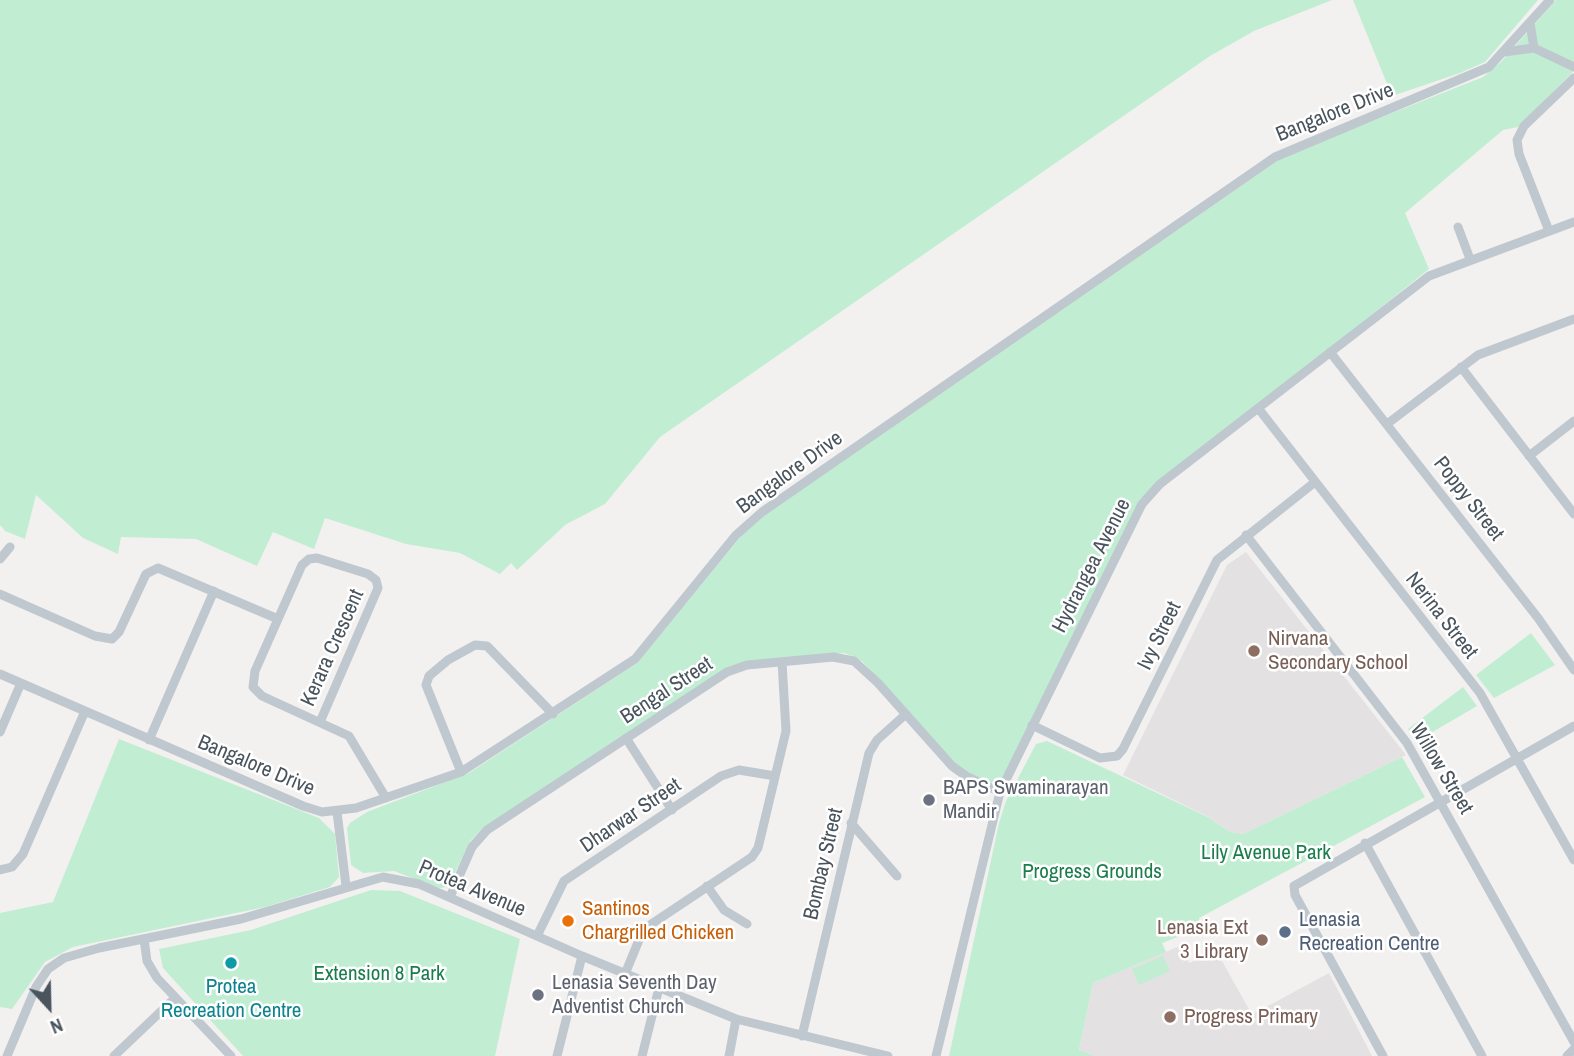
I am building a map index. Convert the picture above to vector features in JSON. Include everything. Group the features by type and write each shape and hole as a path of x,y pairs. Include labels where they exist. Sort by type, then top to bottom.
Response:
{"street":[{"name":"Bangalore Drive","path":"0,674 303,806 337,812 386,799 461,772 553,714 640,654 736,535 762,512 1275,157 1482,72 1504,52 1550,0"},
{"path":"1530,23 1534,48"},
{"path":"1504,52 1534,48 1574,67"},
{"path":"1549,231 1523,164 1517,140 1524,126 1574,78"},
{"name":"Hydrangea Avenue","path":"936,1056 1000,792 1142,504 1160,484 1429,276 1574,222"},
{"path":"1458,228 1471,259"},
{"path":"1387,424 1485,351 1574,319"},
{"name":"Poppy Street","path":"1331,352 1538,618 1574,670"},
{"path":"1461,367 1574,514"},
{"name":"Nerina Street","path":"1258,408 1480,694 1574,860"},
{"path":"1529,457 1574,421"},
{"name":"Ivy Street","path":"1032,726 1100,758 1117,756 1213,567 1246,536 1315,482"},
{"name":"Willow Street","path":"1246,536 1398,730 1441,800 1574,1042"},
{"path":"0,559 10,547"},
{"name":"Kerara Crescent","path":"309,559 324,559 368,574 378,584 376,595 320,722 262,696 253,687 255,671 278,619 302,565 309,559"},
{"path":"0,594 108,639 119,632 143,578 152,569 162,569 278,619"},
{"path":"149,740 214,591"},
{"path":"461,772 426,685 429,676 448,660 475,645 487,646 553,714"},
{"name":"Bengal Street","path":"450,897 472,847 487,830 733,669 782,662 849,658 866,670 960,773 1000,792"},
{"path":"625,974 644,931 756,852 786,731 782,662"},
{"path":"0,732 21,684"},
{"path":"0,870 12,867 23,854 85,711"},
{"name":"Bombay Street","path":"802,1036 869,752 877,740 906,714"},
{"path":"320,722 352,738 386,799"},
{"path":"1383,1056 1295,895 1294,886 1365,843 1574,726"},
{"path":"626,738 671,810"},
{"name":"Dharwar Street","path":"537,936 564,881 730,773 739,770 775,776"},
{"path":"337,812 346,886"},
{"path":"851,823 897,876"},
{"path":"1365,843 1482,1056"},
{"name":"Protea Avenue","path":"7,1056 31,998 48,969 76,954 258,914 346,886 390,877 450,897 582,956 736,1019 888,1056"},
{"path":"707,886 724,910 747,924"},
{"path":"144,939 149,965 175,998 231,1056"},
{"path":"557,1056 582,956"},
{"path":"642,1056 659,988"},
{"path":"114,1056 175,998"},
{"path":"729,1056 736,1019"},
{"path":"1567,1056 1574,1049"}],"shaded area":[{"name":"Nirvana Secondary School","path":"1246,552 1406,755 1243,834 1230,832 1207,816 1123,775 1227,565"},
{"name":"Progress Primary","path":"1182,945 1189,963 1217,952 1260,1029 1253,1014 1329,973 1372,1056 1095,1056 1079,1050 1093,983"}],"green space":[{"path":"0,0 1332,0 1254,31 1210,56 660,437 605,504 565,525 517,570 511,563 500,574 460,553 406,544 325,518 314,549 273,532 257,566 196,539 121,537 118,554 83,538 36,495 25,539 5,531 0,525"},
{"path":"1353,0 1538,0 1485,62 1392,96"},
{"path":"1556,0 1574,0 1574,71 1518,127 1503,130 1405,213 1429,269 1140,499 1002,779 990,783 959,768 863,662 853,656 844,653 742,663 730,666 483,828 471,840 448,887 439,888 394,871 363,873 351,865 347,828 350,823 367,812 469,773 637,663 747,529 763,515 1286,155 1483,77 1501,62"},
{"path":"1531,633 1555,665 1494,698 1476,675"},
{"path":"1463,687 1477,706 1417,741 1408,729"},
{"path":"119,739 319,818 335,834 339,877 330,887 265,907 73,947 45,962 12,1009 0,1007 0,913 53,902"},
{"name":"Progress Grounds","path":"1047,741 1208,817 1230,832 1243,834 1402,757 1425,797 1199,918 1201,928 1162,943 1166,952 1093,983 1079,1050 1095,1056 949,1056 999,823 1006,801 1036,744"},
{"name":"Extension 8 Park","path":"371,890 400,891 520,939 495,1056 243,1056 163,968 159,949 251,930"},
{"path":"1163,956 1170,971 1139,985 1132,969"}],"place":[{"name":"Nirvana Secondary School","path":"1254,651"},
{"name":"BAPS Swaminarayan Mandir","path":"929,800"},
{"name":"Santinos Chargrilled Chicken","path":"568,921"},
{"name":"Lenasia Recreation Centre","path":"1285,932"},
{"name":"Lenasia Ext 3 Library","path":"1262,940"},
{"name":"Protea Recreation Centre","path":"231,963"},
{"name":"Lenasia Seventh Day Adventist Church","path":"538,995"},
{"name":"Progress Primary","path":"1170,1017"}],"park label":[{"name":"Lily Avenue Park","path":"1266,853"}]}
